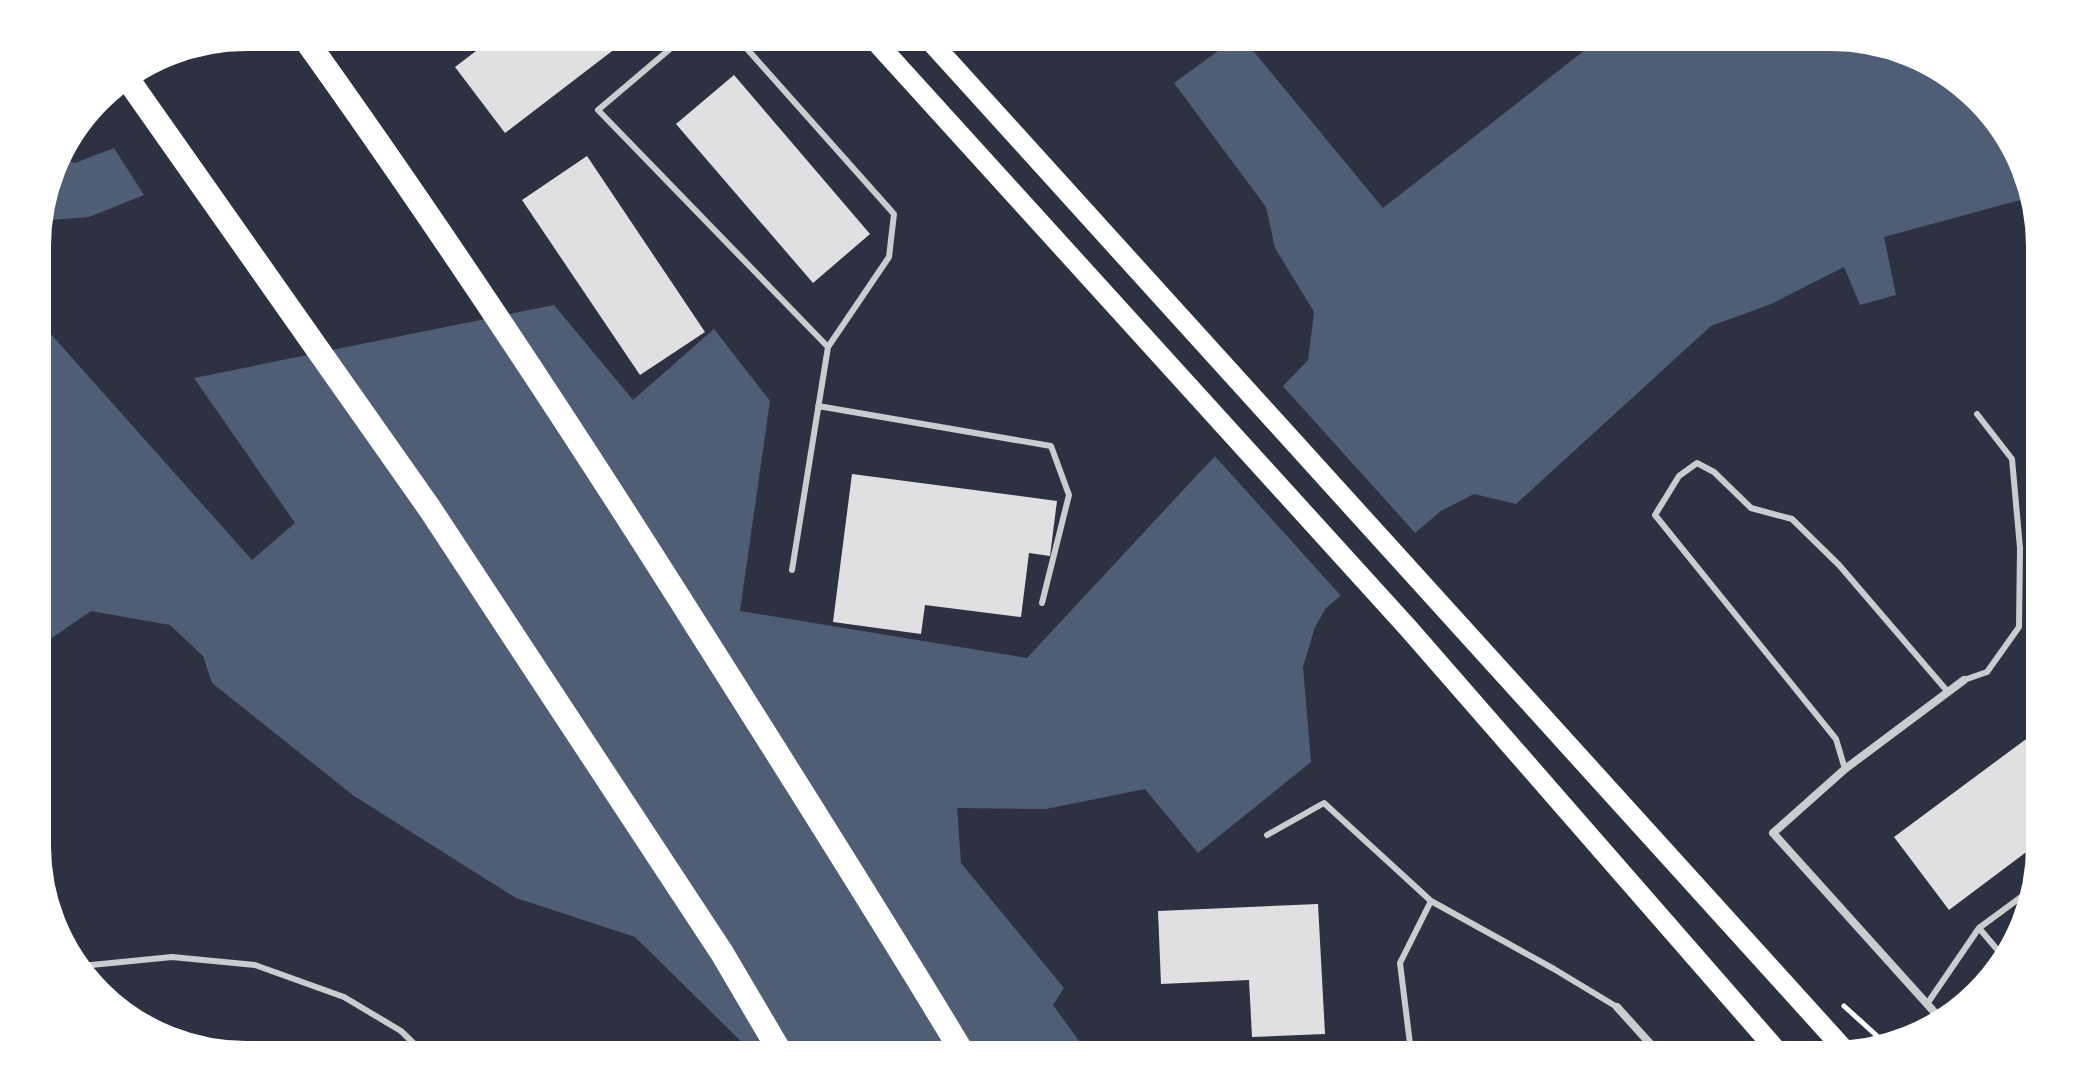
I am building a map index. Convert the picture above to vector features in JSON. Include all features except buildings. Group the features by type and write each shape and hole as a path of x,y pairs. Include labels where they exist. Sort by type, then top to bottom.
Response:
{"highway":[{"path":"310,46 367,125 592,460 878,912 959,1046"},
{"path":"130,83 430,509 722,953 777,1046"}],"main road":[{"path":"880,46 1409,629 1773,1046"},
{"path":"935,46 1841,1046"}],"street":[{"path":"1937,1015 1773,833 1845,769 1964,680"},
{"path":"1617,1007 1652,1046"}],"lane":[{"path":"673,46 598,110 828,347"},
{"path":"744,46 894,214 889,257 828,347 792,570"},
{"path":"818,406 1051,446 1069,495 1042,603"},
{"path":"1964,680 1987,672 2019,627 2020,548 2012,459 1977,414"},
{"path":"1845,769 1836,739 1655,515 1679,476 1697,463 1714,472 1751,508 1792,519 1839,565 1948,692"},
{"path":"1267,835 1324,803 1431,901 1617,1007"},
{"path":"1927,1004 1979,928 2025,894"},
{"path":"1410,1046 1400,963 1431,901"},
{"path":"1979,928 2000,952"},
{"path":"86,965 172,957 255,965 344,997 401,1031 417,1046"}],"water":[{"path":"1225,46 1249,46 1383,208 1590,46 1844,46 1895,57 1942,80 1981,114 2010,158 2025,199 1884,237 1896,295 1860,305 1844,267 1771,304 1711,326 1516,504 1474,494 1441,511 1326,608 1315,627 1303,667 1311,762 1198,853 1145,789 1046,809 957,808 961,863 1064,988 1053,1005 1083,1046 746,1046 635,937 516,898 354,796 212,683 203,656 170,625 91,611 46,642 46,329 252,560 295,523 194,378 554,305 633,400 714,329 770,401 740,611 1027,658 1308,360 1314,312 1275,248 1266,207 1174,83"},
{"path":"114,148 144,195 89,217 48,220 53,194 66,160 75,163"}],"pier":[{"path":"1280,383 1418,536 1343,598 1212,453"}]}
